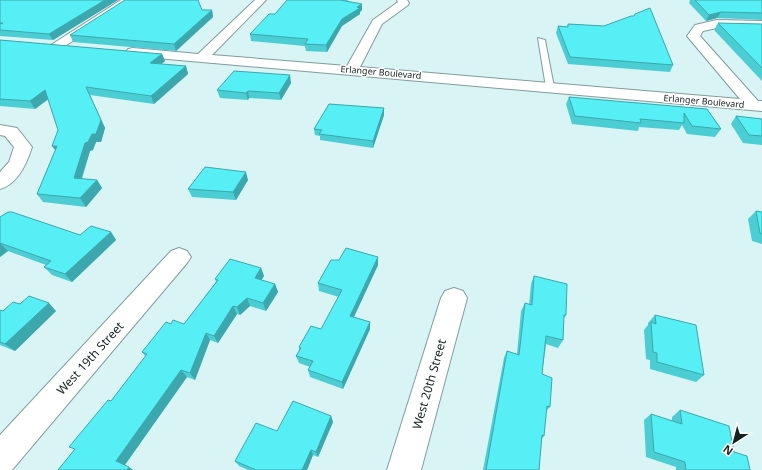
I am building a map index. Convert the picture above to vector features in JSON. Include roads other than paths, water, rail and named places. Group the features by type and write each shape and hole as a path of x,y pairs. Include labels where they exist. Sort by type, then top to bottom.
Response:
{"street":[{"path":"80,47 50,44 129,0"},
{"path":"201,58 261,0"},
{"path":"352,69 377,22 395,11 404,3 402,0"},
{"path":"758,106 693,36 699,28 718,24 762,25"},
{"name":"Erlanger Boulevard","path":"118,51 352,69 758,106"},
{"path":"0,130 11,132 23,147 18,164 0,183"},
{"name":"West 19th Street","path":"0,459 179,257"},
{"name":"West 20th Street","path":"404,470 454,298"}],"lane":[{"path":"541,40 550,87"}]}
